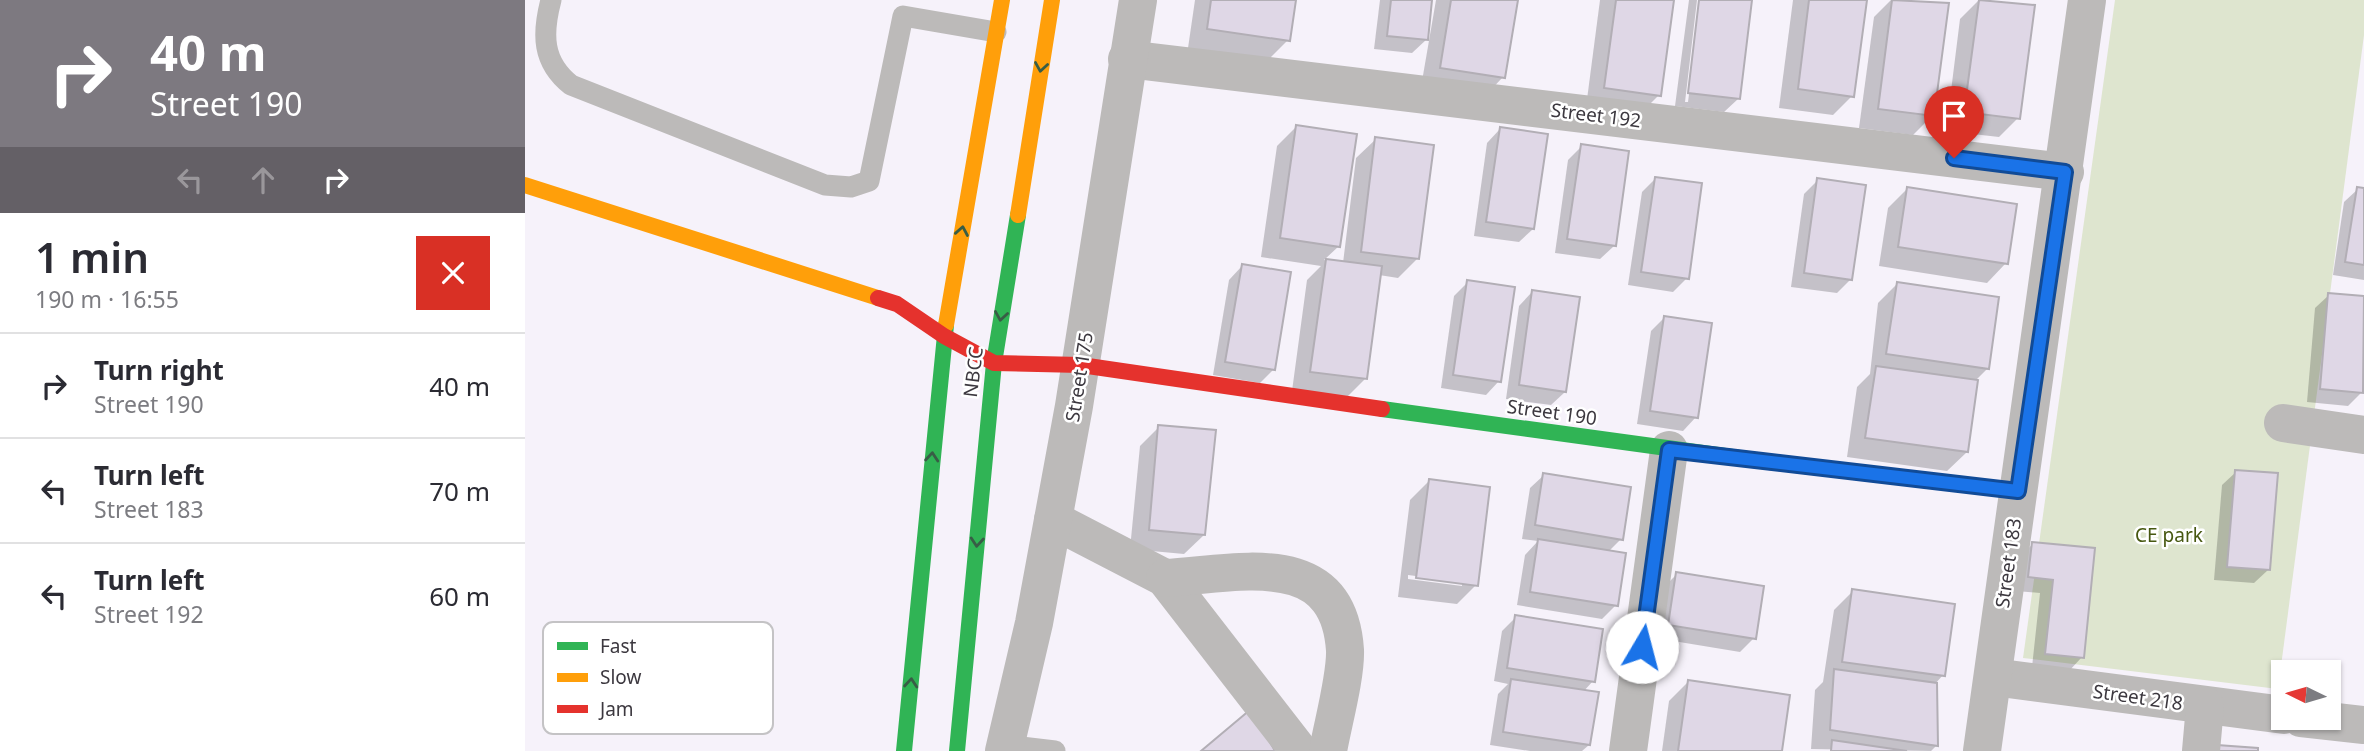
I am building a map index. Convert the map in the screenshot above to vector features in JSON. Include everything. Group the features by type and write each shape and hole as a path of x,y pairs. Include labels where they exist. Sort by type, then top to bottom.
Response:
{"street":[{"path":"904,751 944,336 1002,0"},
{"name":"NBCC","path":"957,751 994,363 1052,0"},
{"name":"Street 175","path":"1005,748 1034,623 1081,365 1137,0"},
{"name":"Street 183","path":"1982,751 2087,0"},
{"name":"Street 192","path":"1127,59 2065,172"},
{"path":"525,185 897,304 944,336 994,363"},
{"name":"Street 190","path":"994,363 1081,365 1669,450 2018,491"},
{"path":"2283,424 2364,435"},
{"path":"1628,751 1669,450"},
{"path":"1053,520 1165,578 1299,751"},
{"path":"1165,578 1276,572 1313,583 1338,609 1345,652 1328,751"},
{"name":"Street 218","path":"1993,677 2271,714"},
{"path":"2201,751 2204,706"},
{"path":"2341,722 2364,725"}],"lane":[{"path":"551,0 543,29 549,57 560,76 572,85 825,185 851,187 869,181 905,8 996,32"},
{"path":"1005,748 1055,751"}],"green space":[{"name":"CE park","path":"2115,0 2364,0 2364,35 2282,660 2271,660 2271,688 2023,658"}],"building":[{"path":"1211,0 1296,0 1290,41 1207,29"},
{"path":"1391,0 1432,0 1428,40 1387,36"},
{"path":"1451,0 1518,0 1505,78 1440,68"},
{"path":"1616,0 1674,0 1661,96 1604,88"},
{"path":"1699,0 1752,0 1740,99 1688,93"},
{"path":"1809,0 1867,0 1854,97 1798,89"},
{"path":"1892,0 1949,3 1934,116 1878,109"},
{"path":"1979,0 2035,5 2020,119 1964,112"},
{"path":"1296,125 1357,134 1340,247 1280,238"},
{"path":"1500,127 1548,134 1534,229 1486,222"},
{"path":"1375,137 1434,145 1419,259 1361,252"},
{"path":"1581,144 1629,151 1616,246 1567,239"},
{"path":"1655,177 1702,183 1689,279 1641,272"},
{"path":"1817,178 1866,185 1852,280 1804,273"},
{"path":"1907,187 2017,204 2008,264 1898,247"},
{"path":"2357,187 2364,188 2364,265 2345,262"},
{"path":"1326,259 1382,266 1367,379 1310,372"},
{"path":"1242,264 1291,272 1275,370 1225,362"},
{"path":"1467,280 1515,287 1501,382 1453,375"},
{"path":"1897,282 1999,297 1989,369 1886,354"},
{"path":"1532,290 1580,297 1566,392 1519,385"},
{"path":"2328,293 2364,296 2363,393 2320,389"},
{"path":"1664,316 1712,323 1698,418 1650,411"},
{"path":"1876,366 1978,380 1968,452 1865,438"},
{"path":"1158,425 1216,430 1205,535 1149,530"},
{"path":"2235,470 2278,473 2270,570 2227,567"},
{"path":"1543,473 1631,487 1623,540 1535,525"},
{"path":"1429,479 1490,487 1478,586 1416,578"},
{"path":"1538,539 1626,553 1618,606 1530,592"},
{"path":"2032,542 2095,548 2084,658 2045,654 2053,580 2028,577"},
{"path":"1676,572 1764,586 1756,639 1668,625"},
{"path":"1852,589 1955,604 1945,676 1842,662"},
{"path":"1515,615 1603,629 1595,682 1507,668"},
{"path":"1834,669 1937,683 1938,746 1830,730"},
{"path":"1511,679 1599,692 1590,745 1503,732"},
{"path":"1688,680 1790,695 1782,751 1678,751"},
{"path":"1251,709 1275,751 1201,751"},
{"path":"1832,740 1907,751 1831,751"},
{"path":"2217,745 2258,748 2258,751 2217,751"}],"traffic: fast":[{"path":"957,751 994,363 1018,215"},
{"path":"904,751 946,325"},
{"path":"1382,409 1769,462"}],"traffic: slow":[{"path":"946,325 1002,0"},
{"path":"1018,215 1052,0"},
{"path":"525,185 878,298"}],"traffic: jam":[{"path":"878,298 897,304 944,336 994,363 1081,365 1382,409"},
{"path":"1769,462 2018,491"}],"route":[{"path":"1642,647 1669,450 2018,491 2065,172 1954,158"}]}
